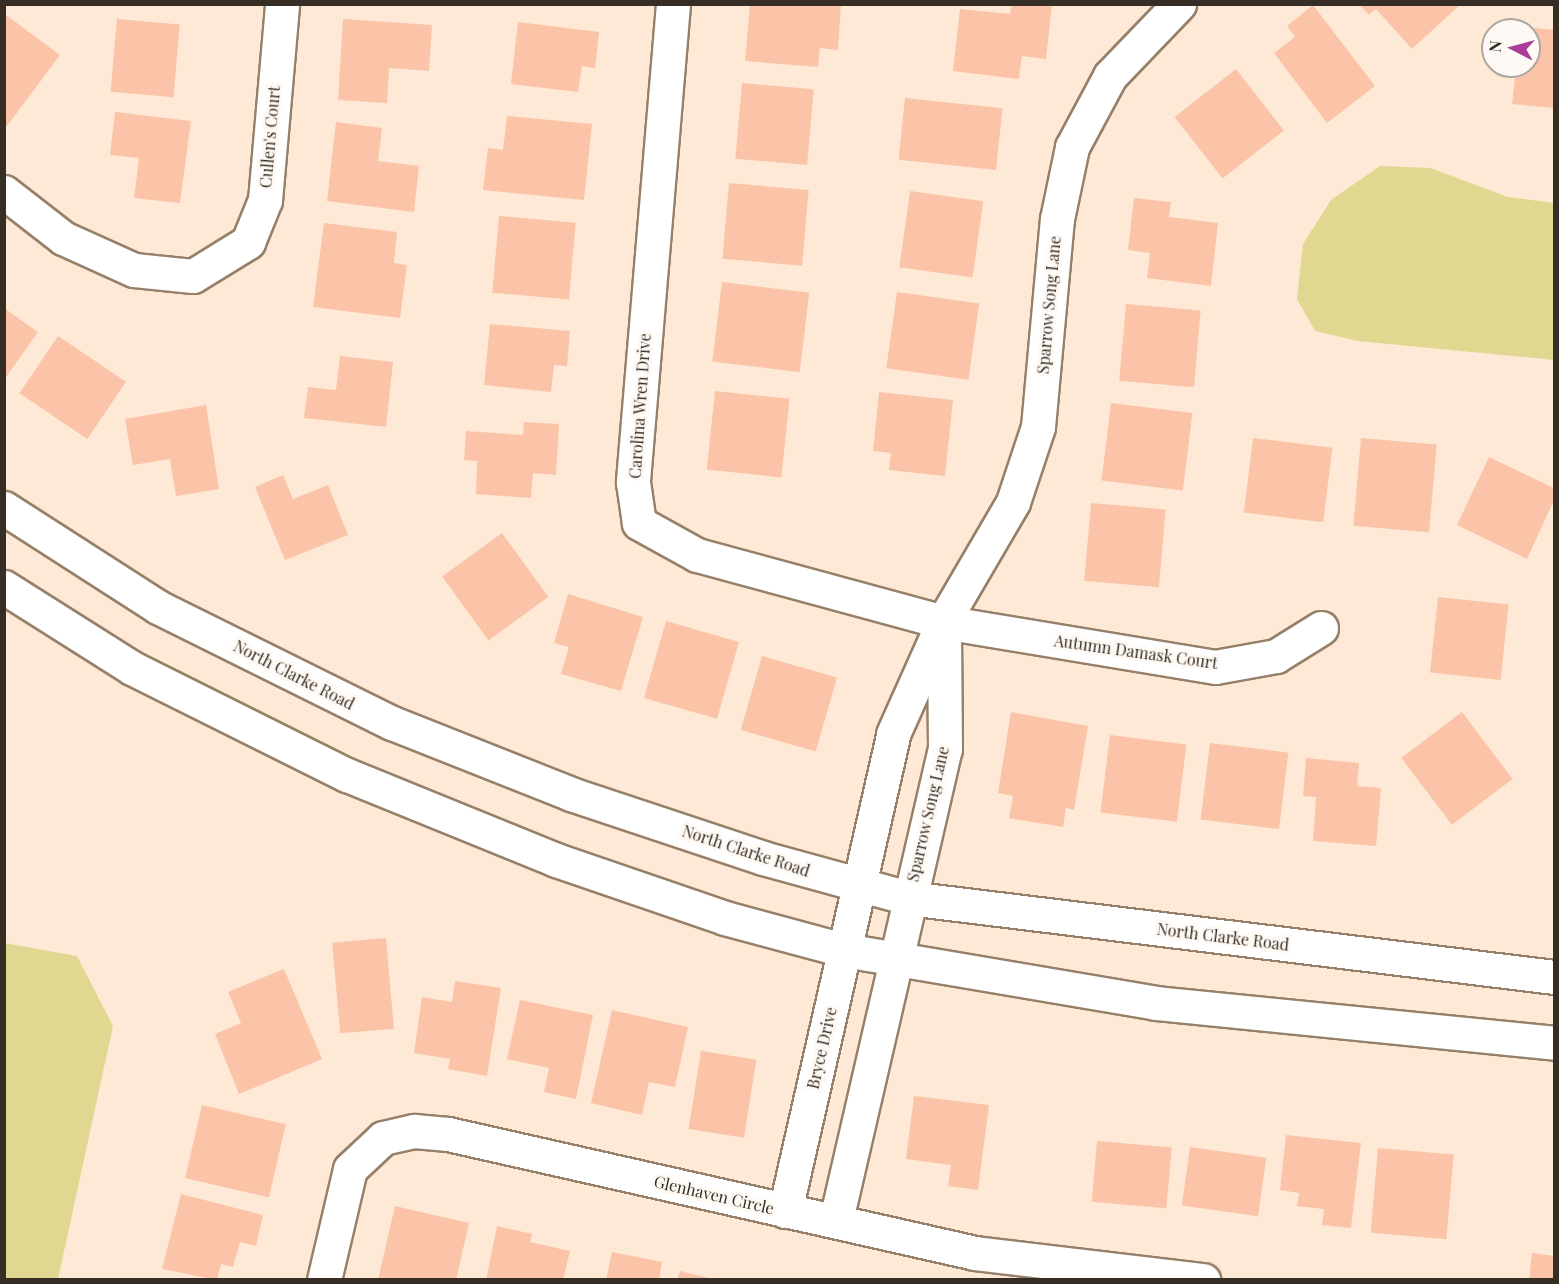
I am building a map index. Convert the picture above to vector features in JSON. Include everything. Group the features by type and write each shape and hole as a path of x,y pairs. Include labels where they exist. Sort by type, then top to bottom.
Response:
{"street":[{"name":"Cullen's Court","path":"4,192 63,238 135,270 193,276 248,242 265,200 282,4"},
{"name":"Carolina Wren Drive","path":"674,4 633,482 639,523 697,555 944,622"},
{"name":"Sparrow Song Lane","path":"859,885 893,734 944,622 1013,502 1038,427 1057,219 1072,147 1110,76 1179,4"},
{"name":"North Clarke Road","path":"4,508 159,607 392,723 571,794 859,885 908,898 1554,977"},
{"path":"4,587 132,668 347,774 556,860 724,918 844,950 1156,1003 1554,1043"},
{"name":"Sparrow Song Lane","path":"908,898 945,749 944,622"},
{"name":"Autumn Damask Court","path":"944,622 1215,667 1276,656 1321,628"},
{"path":"893,734 945,749"},
{"name":"Bryce Drive","path":"785,1211 859,885"},
{"path":"836,1220 908,898"},
{"name":"Glenhaven Circle","path":"324,1280 350,1169 383,1138 414,1131 448,1134 975,1253 1203,1280"}],"shaded area":[{"path":"1380,166 1430,168 1508,197 1554,203 1554,360 1358,341 1315,331 1297,299 1303,244 1331,200"},
{"path":"4,943 77,956 113,1026 58,1279 5,1279"}],"building":[{"path":"750,4 841,4 838,50 820,48 818,67 745,61"},
{"path":"1012,4 1052,4 1046,59 1022,56 1019,79 953,71 960,9 1010,14"},
{"path":"1359,4 1461,4 1412,49 1376,9 1369,15"},
{"path":"1313,5 1375,86 1327,123 1274,53 1295,37 1287,26"},
{"path":"6,15 60,55 7,126 4,124"},
{"path":"117,19 180,24 173,97 111,92"},
{"path":"343,19 432,25 429,71 389,68 387,103 338,100"},
{"path":"518,22 599,32 595,68 582,66 578,92 511,84"},
{"path":"1541,29 1554,30 1554,108 1512,104 1515,78 1541,78"},
{"path":"1236,69 1284,130 1223,178 1175,117"},
{"path":"742,83 814,89 807,165 735,159"},
{"path":"905,98 1002,108 996,170 899,160"},
{"path":"115,112 191,121 180,203 134,198 139,158 110,155"},
{"path":"507,116 592,124 584,200 483,190 488,148 503,150"},
{"path":"336,122 382,128 378,161 419,166 414,212 327,201"},
{"path":"729,183 809,190 802,266 722,259"},
{"path":"910,191 983,201 973,278 899,267"},
{"path":"1134,198 1171,202 1169,217 1218,223 1211,286 1147,278 1150,253 1128,250"},
{"path":"499,216 576,223 569,299 492,293"},
{"path":"324,223 397,232 394,263 407,265 400,318 313,307"},
{"path":"722,282 809,293 800,372 712,361"},
{"path":"897,292 979,304 968,380 886,368"},
{"path":"1126,304 1201,311 1194,387 1119,381"},
{"path":"4,308 38,332 4,380"},
{"path":"490,324 570,331 567,366 554,365 551,392 484,385"},
{"path":"58,336 126,382 87,439 19,393"},
{"path":"340,356 393,362 386,427 304,418 308,387 336,390"},
{"path":"715,391 790,399 781,477 707,470"},
{"path":"879,392 953,400 945,476 889,470 891,453 873,451"},
{"path":"1111,403 1192,413 1183,490 1101,480"},
{"path":"206,405 219,489 176,496 170,459 133,465 125,419"},
{"path":"524,422 559,424 556,475 533,473 531,498 476,494 477,461 464,460 466,431 523,435"},
{"path":"1253,438 1332,448 1323,522 1244,512"},
{"path":"1361,438 1437,445 1429,532 1353,526"},
{"path":"1489,457 1554,488 1554,500 1527,559 1457,525"},
{"path":"283,475 293,499 328,485 348,535 285,560 255,487"},
{"path":"1091,503 1166,510 1159,587 1084,581"},
{"path":"502,533 548,597 489,640 442,576"},
{"path":"568,594 643,617 621,691 561,674 569,647 554,643"},
{"path":"1438,597 1509,604 1501,680 1430,673"},
{"path":"666,621 739,642 717,719 644,698"},
{"path":"762,656 837,677 816,752 741,730"},
{"path":"1011,712 1088,726 1074,810 1066,808 1063,827 1009,818 1013,796 998,793"},
{"path":"1462,712 1513,779 1452,825 1401,758"},
{"path":"1110,735 1186,744 1177,822 1100,812"},
{"path":"1210,743 1288,753 1279,829 1201,819"},
{"path":"1306,758 1359,763 1357,786 1381,788 1376,846 1313,841 1316,797 1303,796"},
{"path":"386,938 394,1029 340,1033 332,943"},
{"path":"284,969 322,1059 239,1094 215,1034 241,1023 228,992"},
{"path":"455,981 501,988 487,1076 448,1069 450,1059 414,1053 422,997 452,1002"},
{"path":"520,1000 593,1015 576,1099 544,1092 549,1068 507,1059"},
{"path":"612,1010 688,1027 675,1087 649,1082 642,1115 591,1103"},
{"path":"701,1051 756,1060 744,1138 689,1129"},
{"path":"914,1096 989,1105 978,1190 948,1186 951,1165 906,1159"},
{"path":"202,1105 286,1124 269,1197 185,1178"},
{"path":"1286,1135 1361,1143 1351,1228 1322,1225 1324,1209 1297,1206 1299,1193 1280,1190"},
{"path":"1097,1141 1172,1148 1166,1208 1092,1202"},
{"path":"1190,1147 1266,1158 1258,1216 1182,1205"},
{"path":"1378,1148 1454,1155 1446,1239 1371,1233"},
{"path":"181,1194 263,1215 256,1246 240,1242 233,1267 221,1264 217,1280 162,1269"},
{"path":"395,1206 469,1223 456,1280 378,1280"},
{"path":"497,1226 532,1234 530,1242 570,1251 563,1280 486,1280"},
{"path":"612,1252 662,1262 659,1280 606,1280"},
{"path":"1532,1253 1554,1256 1554,1280 1529,1280"},
{"path":"680,1271 713,1279 713,1280 677,1280"}]}
